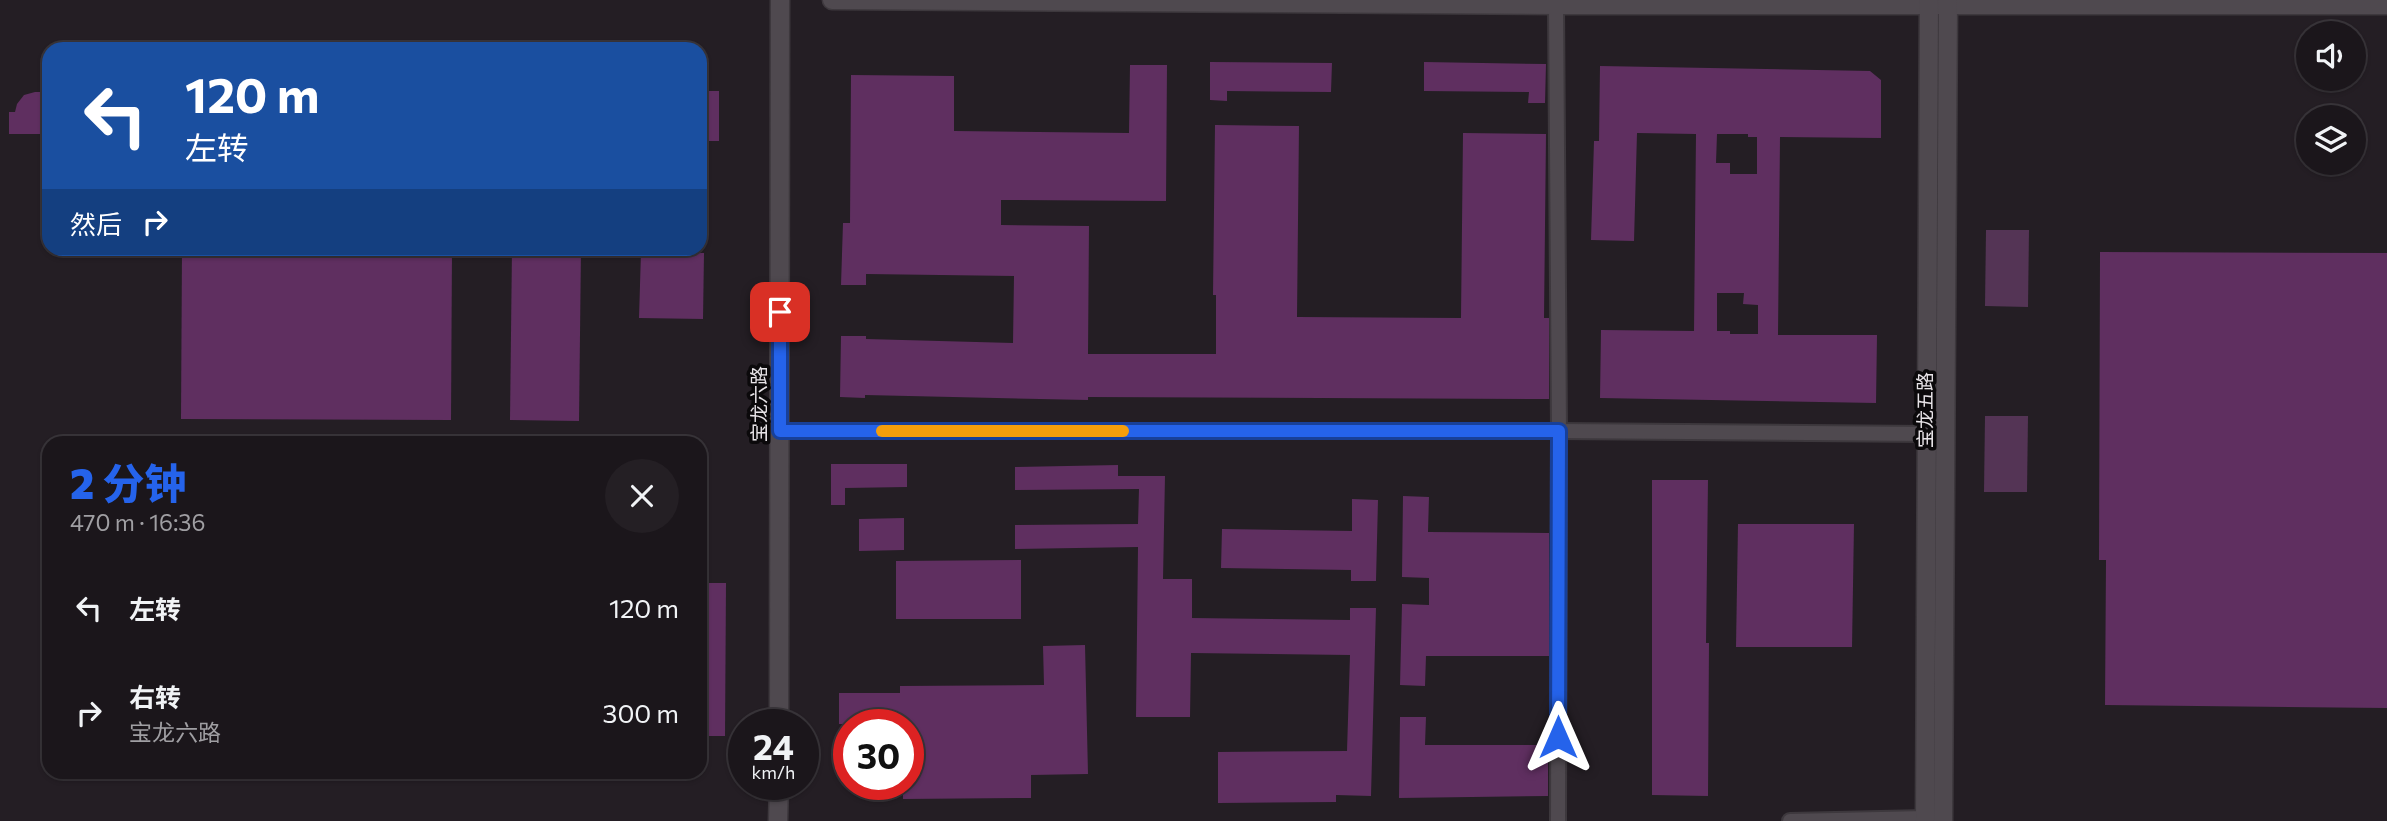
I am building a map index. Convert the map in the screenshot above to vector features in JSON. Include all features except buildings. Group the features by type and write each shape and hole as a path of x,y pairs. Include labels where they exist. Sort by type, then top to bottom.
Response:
{"street":[{"name":"宝龙六路","path":"779,709 780,0"},
{"path":"832,0 1556,5 1929,2 2387,5"},
{"name":"宝龙五路","path":"1925,820 1929,2"},
{"name":"宝龙五路","path":"1943,821 1948,2"},
{"path":"1556,5 1558,821"},
{"path":"780,431 1927,434"},
{"path":"779,800 779,821"},
{"path":"1790,821 1925,820"}],"shaded area":[{"path":"1986,230 2029,230 2028,307 1985,306"},
{"path":"1985,416 2028,416 2027,492 1984,492"}],"slow traffic":[{"path":"882,431 1123,431"}],"route":[{"path":"780,312 780,431 1559,431 1558,737"}]}
